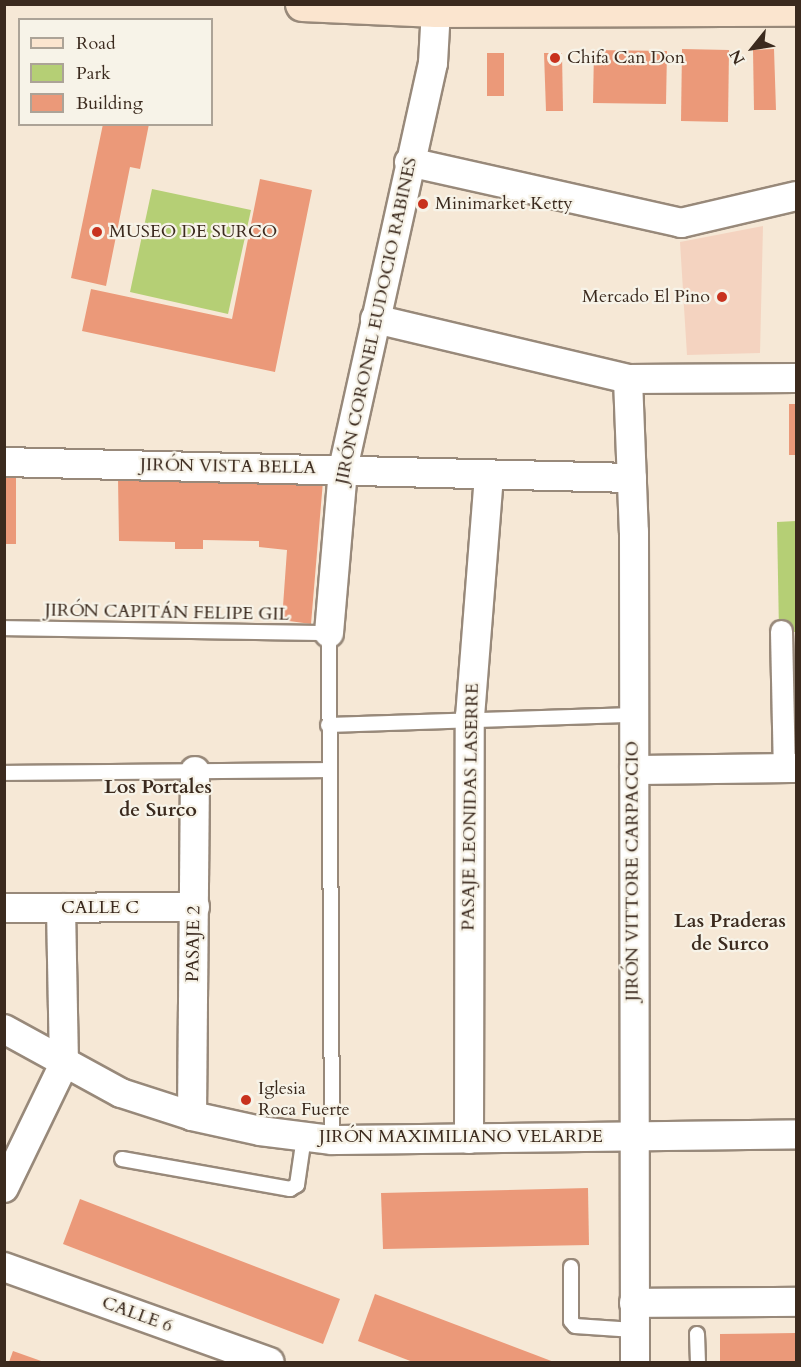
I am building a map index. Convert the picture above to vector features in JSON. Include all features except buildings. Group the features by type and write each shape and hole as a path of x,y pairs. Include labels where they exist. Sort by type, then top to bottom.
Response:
{"main road":[{"path":"302,4 436,10 796,9"}],"street":[{"name":"JIRÓN CORONEL EUDOCIO RABINES","path":"329,633 343,469 409,162 434,63 436,10"},
{"path":"409,162 681,223 796,196"},
{"path":"375,319 628,379 796,378"},
{"name":"JIRÓN VITTORE CARPACCIO","path":"628,379 632,478 634,715 632,1136 634,1362"},
{"name":"JIRÓN VISTA BELLA","path":"4,462 632,478"},
{"name":"PASAJE LEONIDAS LASERRE","path":"469,1139 470,717 489,476"},
{"path":"634,770 790,768 781,631"},
{"name":"PASAJE 2","path":"192,1116 195,771"},
{"name":"CALLE C","path":"4,908 195,907"},
{"path":"4,1188 64,1064 61,908"},
{"name":"JIRÓN MAXIMILIANO VELARDE","path":"4,1029 64,1064 121,1093 192,1116 304,1137 332,1140 796,1134"},
{"name":"CALLE 6","path":"4,1267 270,1362"},
{"path":"634,1316 796,1302"}],"lane":[{"name":"JIRÓN CAPITÁN FELIPE GIL","path":"4,628 329,633"},
{"path":"329,633 327,770 332,1140"},
{"path":"327,725 470,717 634,715"},
{"path":"4,773 327,770"},
{"path":"122,1159 290,1189 297,1185 304,1137"},
{"path":"571,1267 571,1321 575,1326 634,1316"},
{"path":"697,1334 698,1362"}],"shaded area":[{"name":"Mercado El Pino","path":"763,226 760,353 687,355 680,242"}],"green space":[{"path":"152,189 251,210 228,314 130,292"},
{"path":"796,521 796,632 779,632 777,522"}],"place":[{"name":"Chifa Can Don","path":"555,58"},
{"name":"Minimarket Ketty","path":"423,204"},
{"name":"MUSEO DE SURCO","path":"97,232"},
{"name":"Mercado El Pino","path":"722,297"},
{"name":"Iglesia Roca Fuerte","path":"246,1100"}],"district":[{"name":"Los Portales de Surco","path":"158,798"},
{"name":"Las Praderas de Surco","path":"730,932"}]}
